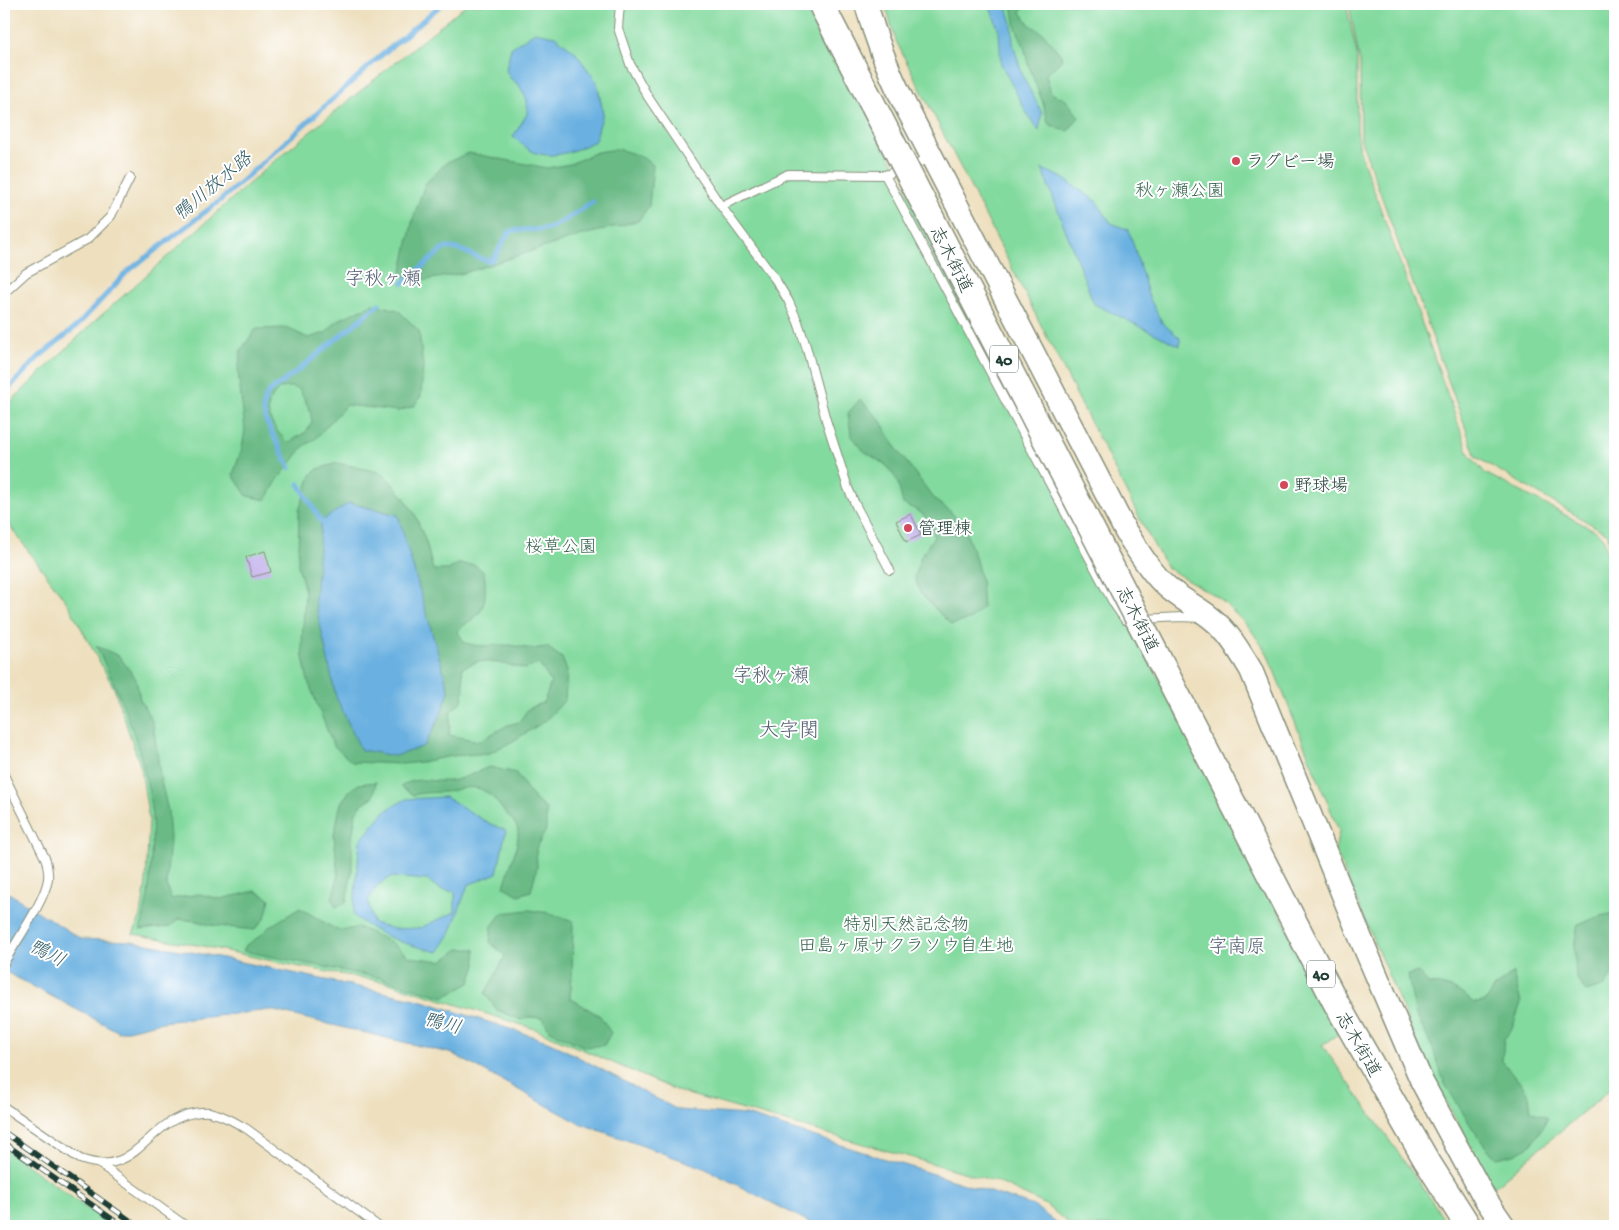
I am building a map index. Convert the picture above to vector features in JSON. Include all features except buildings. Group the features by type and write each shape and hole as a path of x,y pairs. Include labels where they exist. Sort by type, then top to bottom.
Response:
{"main road":[{"name":"志木街道","path":"821,4 1336,1003 1424,1158 1468,1226"}],"street":[{"path":"866,4 871,23 891,75 1126,532 1145,563 1162,583 1184,601 1212,618 1230,638 1251,670 1361,939 1422,1082 1475,1181 1504,1226"}],"lane":[{"path":"620,4 618,28 630,64 648,97 721,206 775,279 788,300 806,346 826,420 848,488 890,570"},
{"path":"721,206 788,174 886,176 932,157"},
{"path":"886,176 1114,604 1125,620 1182,617 1212,618"},
{"path":"4,292 26,273 88,239 112,216 130,178"},
{"path":"4,775 46,860 48,880 40,900 4,963"},
{"path":"4,1107 80,1159 92,1164 118,1162 132,1154 167,1124 186,1114 207,1111 228,1117 378,1226"},
{"path":"100,1164 186,1226"}],"green space":[{"name":"桜草公園","path":"467,4 807,4 862,102 1341,1032 1322,1045 1448,1226 1072,1226 1046,1205 998,1182 680,1092 535,1029 385,982 133,934 141,916 146,883 149,820 141,768 114,688 68,604 4,518 4,408 95,321 272,163"},
{"name":"秋ヶ瀬公園","path":"885,4 1346,4 1357,54 1357,130 1360,152 1469,454 1485,473 1596,531 1604,539 1615,592 1615,1085 1493,1188 1427,1066 1335,850 1339,831 1267,653 1249,627 1219,598 1167,568 1147,533 896,41"},
{"path":"1012,4 1024,4 1021,12 1029,24 1043,33 1061,55 1062,60 1046,74 1051,93 1066,100 1079,117 1068,131 1058,129 1048,123 1043,103 1028,64 1024,46 1016,28"},
{"path":"1349,4 1615,4 1615,581 1611,565 1608,534 1476,457 1361,140 1360,63"},
{"path":"618,149 640,156 653,165 649,206 638,221 579,236 464,273 426,280 401,276 413,219 425,184 446,163 469,153 547,168 570,164 597,152"},
{"path":"373,304 398,310 419,331 423,366 421,396 414,406 399,411 346,405 315,439 303,447 277,481 266,500 247,496 233,475 242,448 245,430 238,372 241,350 256,329 287,328 308,338 326,333 338,320","holes":["291,387 299,389 310,410 312,422 306,432 288,443 273,424 268,407 272,397 280,388"]},
{"path":"860,399 880,420 898,451 936,501 951,512 965,530 975,556 981,580 983,607 971,619 951,625 921,594 914,577 921,556 934,537 932,530 924,516 903,504 897,480 887,466 864,451 851,435 848,413"},
{"path":"338,463 383,473 403,496 415,514 426,542 433,570 448,570 458,564 475,565 484,572 484,604 478,615 457,631 465,643 478,646 510,645 532,649 547,647 562,658 567,671 565,700 545,721 490,753 451,756 422,762 402,764 352,762 333,745 308,681 302,644 305,592 298,565 299,511 311,475 318,469","holes":["349,503 398,515 412,568 329,517","479,661 525,669 539,664 551,682 544,702 528,709 519,722 508,725 479,741 449,735 451,711 462,701 464,691 462,668"]},
{"path":"96,646 119,656 136,679 140,699 153,723 161,781 168,811 170,840 166,884 171,899 199,894 220,899 256,891 270,899 265,918 254,930 179,919 169,927 140,930 147,903 150,874 152,817 149,794 145,772 132,729"},
{"path":"489,767 516,773 534,799 546,809 546,830 536,848 537,867 531,891 519,895 504,887 517,843 518,831 514,822 489,794 479,789 466,788 413,795 401,787 407,783 421,780 451,781"},
{"path":"376,782 373,797 362,804 356,812 352,838 352,871 346,903 336,907 332,899 338,877 334,835 341,803 350,790 359,784"},
{"path":"300,908 337,930 360,928 389,941 410,957 442,961 459,949 475,949 476,965 470,983 444,997 380,978 243,951 246,945 259,937 269,927"},
{"path":"529,910 550,913 573,921 570,998 600,1016 611,1033 604,1045 585,1047 550,1031 543,1018 528,1017 521,1020 497,1010 485,993 505,956 490,942 492,926 502,913"},
{"path":"1615,913 1615,971 1605,986 1586,992 1576,977 1574,947 1578,924"},
{"path":"1418,972 1428,984 1442,985 1452,989 1463,994 1474,1003 1485,1002 1495,987 1513,973 1521,1003 1512,1029 1504,1039 1502,1061 1529,1096 1531,1111 1548,1118 1531,1145 1514,1154 1496,1158 1473,1129 1445,1084 1433,1049 1415,1013 1408,975"},
{"path":"4,1149 112,1226 4,1226"}],"water":[{"path":"989,4 1006,4 1012,23 1013,44 1023,77 1042,113 1039,131 1029,117 1001,64 999,31"},
{"path":"535,32 555,36 574,51 597,82 603,113 595,141 567,153 544,155 536,153 513,137 527,114 527,100 519,85 510,78 506,70 511,48"},
{"path":"1042,169 1061,177 1096,201 1111,223 1129,230 1149,297 1162,323 1180,338 1180,346 1094,304"},
{"path":"349,503 398,515 449,691 439,719 424,746 395,756 361,750 336,697 315,601 321,521"},
{"path":"445,797 490,824 506,830 497,873 468,885 450,934 438,952 393,939 363,923 353,915 360,841 385,811 406,799","holes":["391,877 427,880 440,889 455,892 455,912 420,928 394,929 373,923 368,900 378,885"]},
{"name":"鴨川","path":"4,890 81,939 131,941 218,957 420,1000 550,1042 678,1110 746,1115 1034,1206 1060,1226 817,1226 704,1168 579,1123 453,1054 270,1010 162,1022 119,1032 4,971"}],"waterway":[{"name":"鴨川放水路","path":"4,393 39,357 78,325 127,272 222,199 376,60 442,4"},
{"path":"403,283 443,249 454,248 489,261 494,258 509,232 550,228 593,202"},
{"path":"290,468 266,421 263,409 266,396 379,304"},
{"path":"299,484 321,521"}],"railway":[{"path":"4,1132 138,1226"},
{"path":"4,1143 122,1226"}],"place":[{"name":"ラグビー場","path":"1236,161"},
{"name":"野球場","path":"1284,485"},
{"name":"管理棟","path":"908,528"}],"district":[{"name":"字秋ヶ瀬","path":"383,277"},
{"name":"字秋ヶ瀬","path":"771,674"},
{"name":"大字関","path":"789,729"},
{"name":"字南原","path":"1237,945"}],"park label":[{"name":"特別天然記念物 田島ヶ原サクラソウ自生地","path":"906,934"}]}
